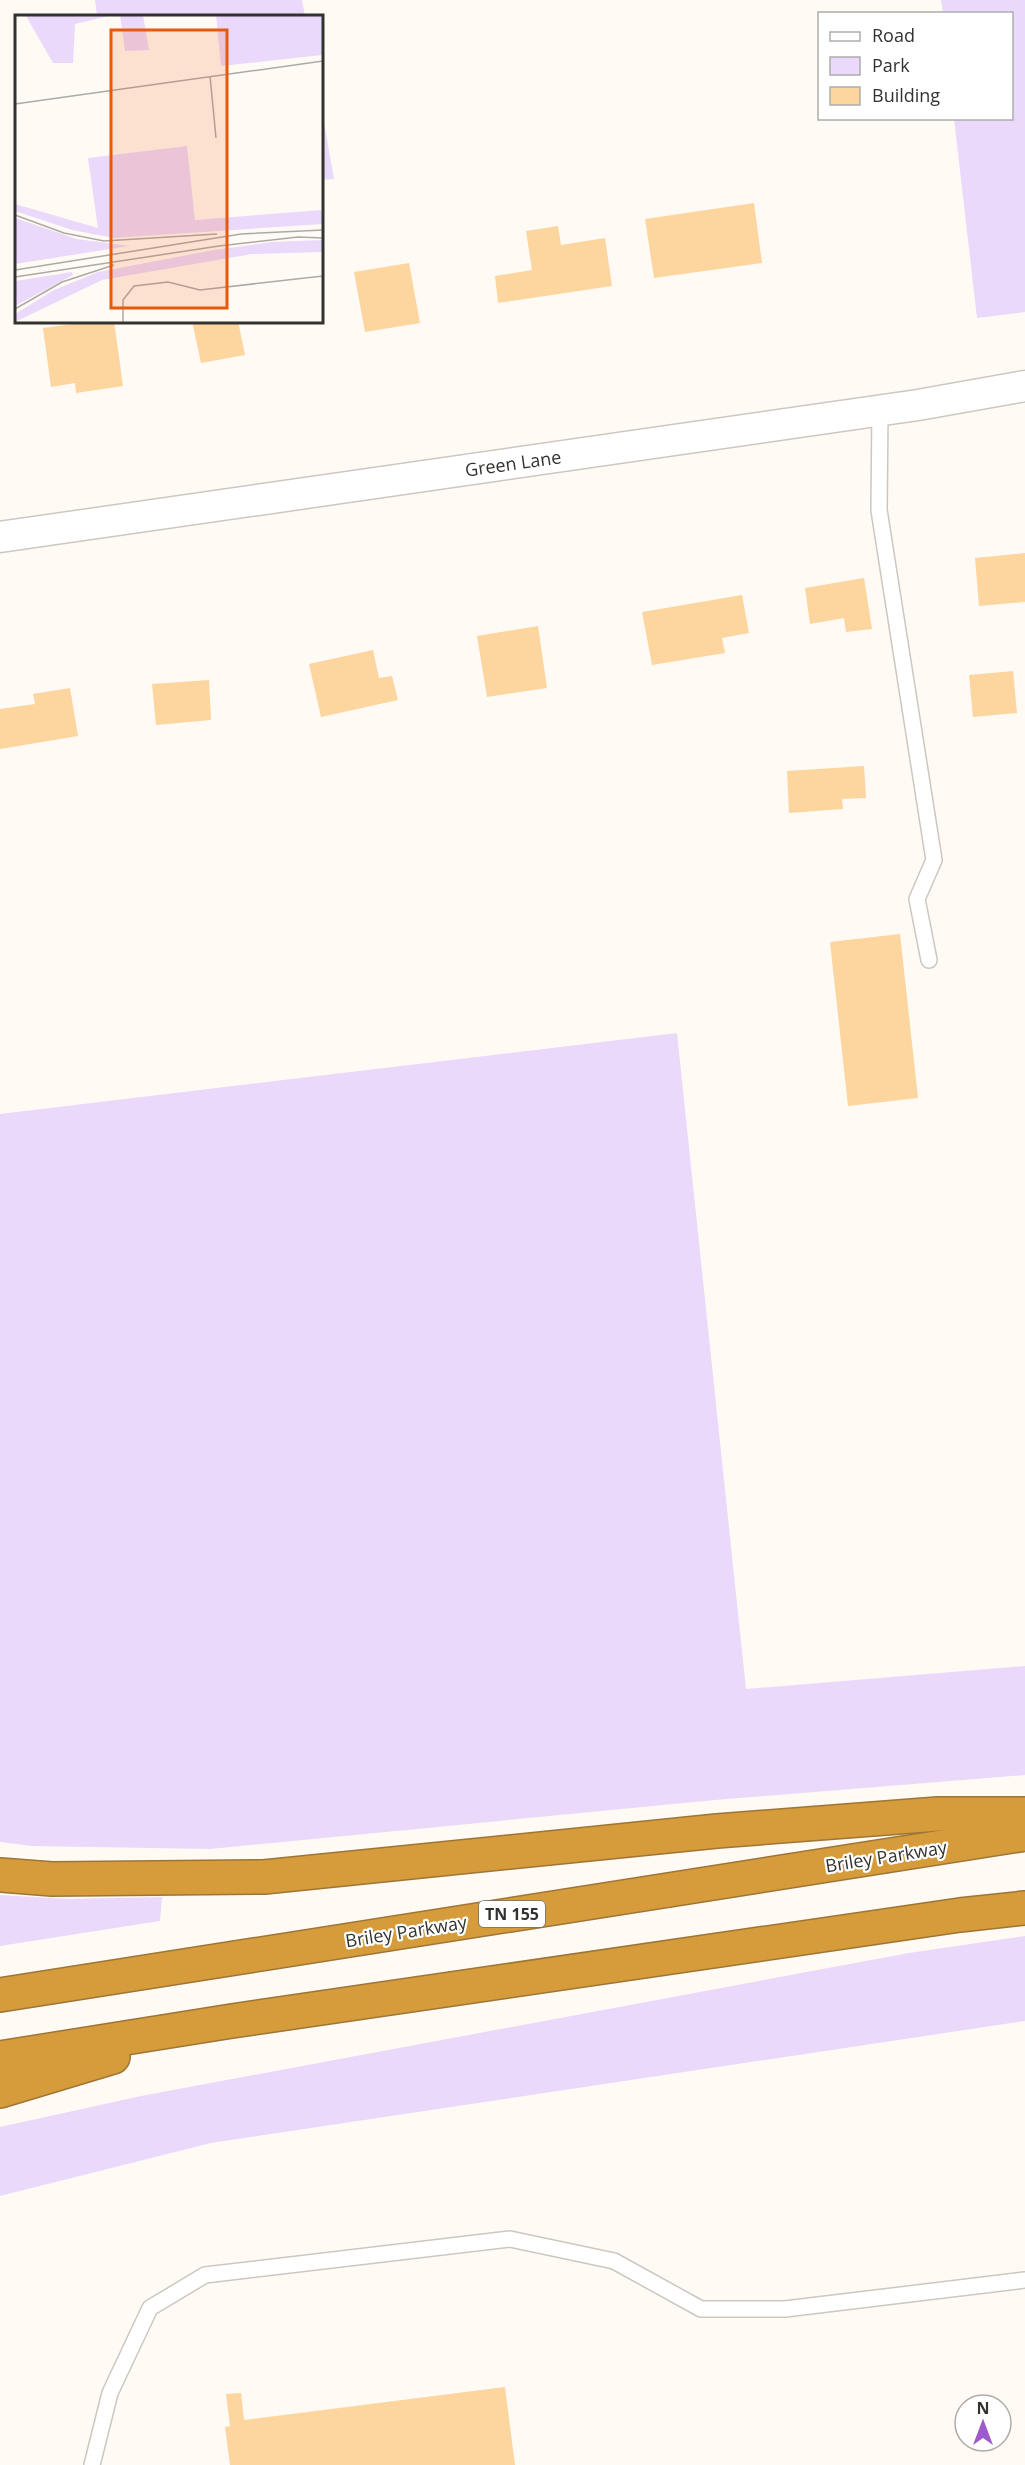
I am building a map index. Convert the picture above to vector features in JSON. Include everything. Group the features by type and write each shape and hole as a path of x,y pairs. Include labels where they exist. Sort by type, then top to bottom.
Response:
{"highway":[{"path":"0,1875 52,1879 264,1877 717,1831 938,1814 1025,1814"},
{"name":"Briley Parkway","path":"0,1995 1025,1834"},
{"path":"0,2058 232,2021 949,1917 1025,1908"},
{"path":"0,2091 232,2021"}],"street":[{"name":"Green Lane","path":"0,537 880,410 1025,386"}],"lane":[{"path":"880,410 879,510 934,860 917,899 929,960"},
{"path":"92,2465 110,2393 150,2308 205,2275 510,2239 614,2261 701,2309 785,2309 1025,2280"}],"green space":[{"path":"95,0 302,0 305,15 97,15"},
{"path":"941,0 1025,0 1025,312 977,318 954,120 1013,120 1013,12 943,12"},
{"path":"322,112 334,179 322,180"},
{"path":"677,1033 746,1689 1025,1666 1025,1775 715,1800 210,1849 31,1846 0,1842 0,1114"},
{"path":"0,1895 69,1899 162,1897 160,1921 0,1946"},
{"path":"1025,1936 1025,2021 211,2143 0,2196 0,2127 141,2096 909,1953"}],"building":[{"path":"754,203 762,263 654,278 645,219"},
{"path":"558,226 561,245 605,238 612,286 498,303 495,276 532,270 526,231"},
{"path":"409,263 420,323 365,332 354,272"},
{"path":"88,322 114,322 123,386 76,393 75,383 51,387 43,328"},
{"path":"192,322 238,322 245,355 201,363"},
{"path":"1025,553 1025,602 979,606 975,558"},
{"path":"864,578 872,629 846,632 844,618 810,624 805,588"},
{"path":"742,595 749,633 722,638 725,653 652,665 642,612"},
{"path":"538,626 547,688 487,697 477,636"},
{"path":"373,650 379,678 392,676 398,700 321,717 309,664"},
{"path":"1013,671 1017,713 973,717 969,675"},
{"path":"209,680 211,720 156,725 152,684"},
{"path":"70,688 78,736 0,749 0,709 35,704 33,694"},
{"path":"864,766 866,798 842,799 843,809 789,813 787,771"},
{"path":"900,934 918,1098 848,1106 830,942"},
{"path":"505,2387 515,2465 230,2465 225,2427 230,2426 226,2394 241,2393 244,2420"}]}
